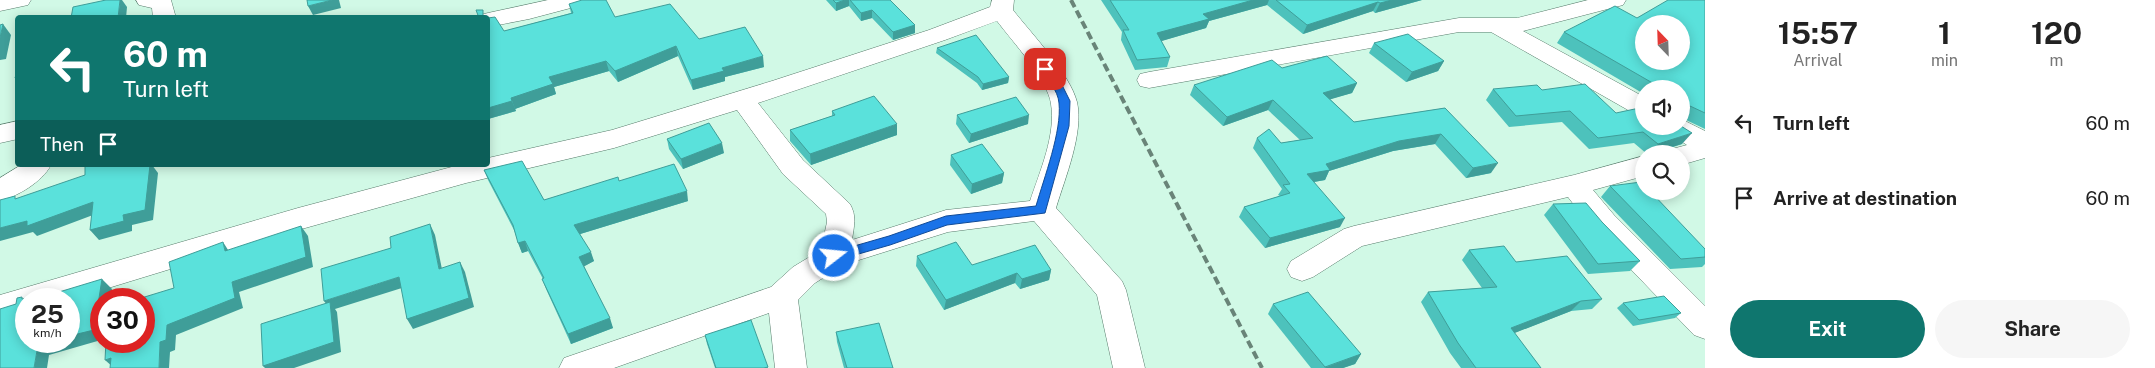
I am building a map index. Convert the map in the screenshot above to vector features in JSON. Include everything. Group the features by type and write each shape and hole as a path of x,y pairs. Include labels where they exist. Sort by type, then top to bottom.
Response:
{"street":[{"path":"0,4 20,0"},
{"path":"147,0 162,4 164,15"},
{"path":"490,20 574,0"},
{"path":"1149,80 1459,25 1511,30 1615,0"},
{"path":"67,288 298,219 466,173 614,139 937,35 1002,5 1056,84 1064,101 1064,126 1041,210"},
{"path":"1511,30 1635,103"},
{"path":"742,99 793,167 840,211 841,222 834,256"},
{"path":"0,134 15,131"},
{"path":"1690,134 1705,143"},
{"path":"1690,154 1705,150"},
{"path":"0,191 36,167"},
{"path":"1302,269 1354,237 1574,185 1635,168"},
{"path":"1574,185 1604,222 1705,326"},
{"path":"575,368 782,296 804,274 834,256 946,221 1041,210"},
{"path":"1041,210 1111,290 1129,368"},
{"path":"782,296 791,368"},
{"path":"0,308 15,303"}],"building":[{"path":"106,0 120,0 118,15 72,15 73,7"},
{"path":"307,0 332,0 308,6"},
{"path":"582,0 606,0 615,17 670,4 699,39 745,27 763,56 722,68 724,71 691,80 676,46 615,71 606,61 549,77 553,84 511,98 512,101 490,107 490,18 495,17 504,31 573,13 569,4"},
{"path":"833,0 845,0 836,3"},
{"path":"850,0 890,0 915,25 893,32 872,10 861,13"},
{"path":"1110,0 1253,0 1203,14 1209,19 1157,33 1170,57 1137,60 1123,30 1129,30"},
{"path":"1276,0 1392,0 1378,2 1307,25"},
{"path":"1668,0 1705,0 1705,113 1690,106 1690,80 1647,80 1564,32 1615,6 1635,17 1635,70 1690,70 1690,15 1642,15"},
{"path":"476,10 483,10 483,15 478,15"},
{"path":"3,24 0,38 0,25"},
{"path":"1408,34 1444,61 1412,72 1374,43"},
{"path":"976,35 1009,77 983,84 978,77 937,48"},
{"path":"1327,56 1357,83 1323,93 1354,122 1445,108 1498,163 1473,168 1441,134 1399,141 1326,164 1330,170 1307,174 1345,218 1270,238 1244,207 1290,193 1283,185 1290,184 1257,138 1269,129 1281,143 1313,138 1273,100 1227,117 1194,85 1272,60 1282,68"},
{"path":"1585,84 1616,113 1635,109 1635,133 1598,138 1570,111 1516,116 1493,89 1537,85 1542,90"},
{"path":"874,96 897,124 810,154 790,130 835,115 832,111"},
{"path":"1016,97 1029,115 971,134 957,115"},
{"path":"709,123 722,143 681,159 667,139"},
{"path":"1647,135 1686,135 1658,144"},
{"path":"982,144 1004,173 972,184 951,155"},
{"path":"522,161 544,200 618,177 619,181 674,164 687,191 574,225 591,252 579,257 610,318 568,334 542,279 544,278 525,241 518,243 513,225 484,170"},
{"path":"85,167 150,167 145,210 123,215 124,221 90,230 93,202 27,226 27,221 0,228 0,200 15,196 15,199 85,175"},
{"path":"1635,183 1635,200 1659,200 1705,249 1705,257 1681,259 1610,186"},
{"path":"1586,203 1640,261 1598,264 1553,204"},
{"path":"430,224 439,269 460,262 469,298 407,319 399,277 324,301 321,269 391,248 390,237"},
{"path":"301,226 306,257 232,282 235,298 167,325 166,340 160,342 159,368 110,368 111,358 105,360 105,353 155,353 155,294 174,288 169,262 223,242 225,251"},
{"path":"956,242 972,265 1035,245 1051,270 1022,279 1017,273 946,300 917,256"},
{"path":"1504,246 1516,262 1567,256 1602,299 1581,301 1511,328 1541,368 1476,368 1458,343 1428,292 1497,287 1469,250"},
{"path":"102,279 101,288 90,288 90,331 80,333 80,288 72,288"},
{"path":"1308,292 1361,354 1325,367 1273,304"},
{"path":"1664,296 1681,313 1639,320 1623,303"},
{"path":"330,302 334,342 263,366 261,324"},
{"path":"15,304 15,353 37,353 34,368 0,368 0,309"},
{"path":"751,320 768,367 716,368 705,335"},
{"path":"879,323 893,368 847,368 836,332"}],"railway":[{"path":"1071,0 1262,368"}],"route":[{"path":"834,256 946,221 1041,210 1064,126 1064,101 1056,84 1045,69"}]}
